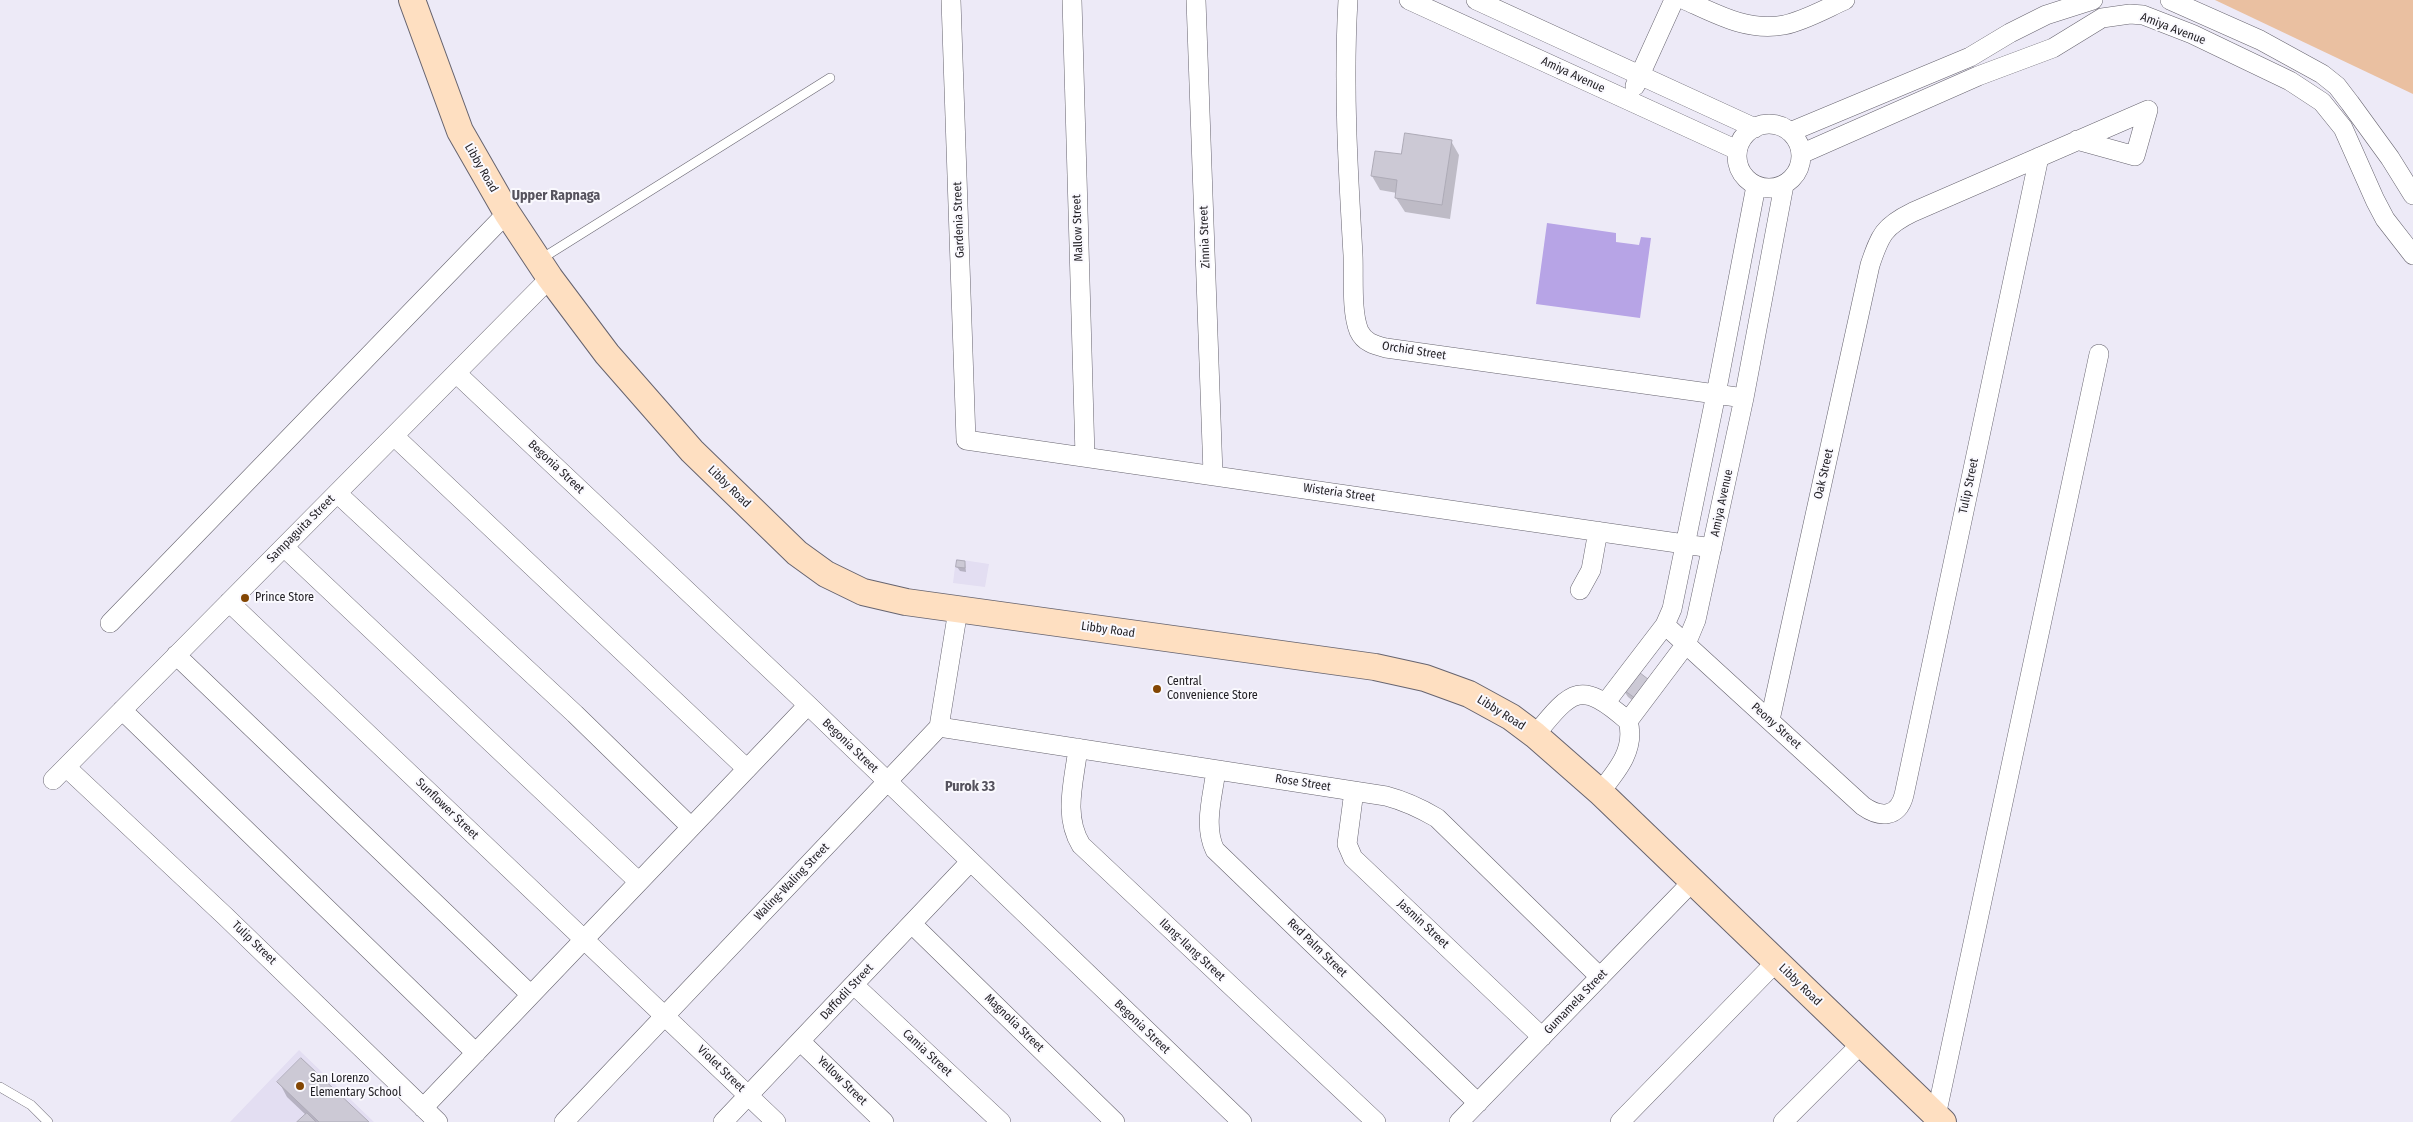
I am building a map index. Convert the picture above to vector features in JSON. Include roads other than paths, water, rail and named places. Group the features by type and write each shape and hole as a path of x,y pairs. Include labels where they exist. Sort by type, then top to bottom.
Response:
{"main road":[{"name":"Libby Road","path":"415,2 460,131 507,213 544,269 607,354 692,451 797,553 826,574 863,592 906,602 1375,667 1425,678 1469,694 1511,717 1535,735 1600,792 1940,1119"}],"street":[{"name":"Gardenia Street","path":"951,0 966,440"},
{"name":"Mallow Street","path":"1072,0 1085,456"},
{"name":"Zinnia Street","path":"1196,0 1213,474"},
{"name":"Orchid Street","path":"1348,0 1347,119 1357,343 1369,343 1386,348 1744,398"},
{"name":"Amiya Avenue","path":"1408,0 1737,150"},
{"path":"1476,0 1754,128"},
{"path":"1629,101 1674,0"},
{"path":"1685,0 1734,21 1767,28 1786,25 1844,0"},
{"path":"1790,132 1983,51 2027,24 2093,0"},
{"name":"Amiya Avenue","path":"2170,0 2260,40 2316,70 2337,86 2390,158 2413,195"},
{"name":"Amiya Avenue","path":"1801,154 1992,70 2053,48 2102,18 2130,7 2143,16 2170,25 2290,81 2322,102 2343,128 2374,200 2413,255"},
{"path":"1983,51 1992,70"},
{"path":"2343,128 2360,118"},
{"path":"1762,125 1776,125 1790,132 1797,142 1801,154 1797,172 1784,185 1770,188 1756,186 1746,179 1739,168 1737,150 1743,137 1754,128 1762,125"},
{"path":"2039,157 2077,140"},
{"name":"Oak Street","path":"1770,720 1870,265 1883,230 1892,222 1913,212 2039,157"},
{"name":"Tulip Street","path":"1893,813 1902,803 1904,795 2039,157"},
{"name":"Amiya Avenue","path":"1628,721 1686,644 1696,620 1744,398 1784,185"},
{"path":"1606,702 1665,625 1672,609 1756,186"},
{"path":"110,623 507,213"},
{"name":"Sampaguita Street","path":"59,774 456,373 544,269"},
{"path":"1940,1119 2099,354"},
{"name":"Begonia Street","path":"456,373 808,705 1242,1122"},
{"path":"394,436 747,769"},
{"name":"Wisteria Street","path":"966,440 1213,474 1712,548"},
{"path":"337,493 575,714 691,827"},
{"path":"1580,590 1590,570 1598,531"},
{"path":"284,547 639,882"},
{"name":"Sunflower Street","path":"229,602 665,1016"},
{"path":"939,727 958,610"},
{"name":"Peony Street","path":"1665,625 1864,806 1879,814 1893,813"},
{"path":"176,656 531,995"},
{"path":"1535,735 1566,700 1586,695 1606,702 1628,721 1630,738 1623,760 1600,792"},
{"path":"423,1108 808,705"},
{"path":"122,710 476,1052"},
{"name":"Rose Street","path":"939,727 1354,791 1402,801 1420,807 1437,818 1600,977"},
{"name":"Waling-Waling Street","path":"564,1122 939,727"},
{"name":"Ilang-Ilang Street","path":"1078,748 1070,812 1073,832 1081,846 1376,1122"},
{"name":"Red Palm Street","path":"1216,770 1210,824 1210,839 1215,850 1478,1102"},
{"name":"Tulip Street","path":"59,774 225,916 438,1122"},
{"name":"Jasmin Street","path":"1354,791 1346,844 1353,858 1542,1037"},
{"name":"Daffodil Street","path":"724,1122 970,862"},
{"name":"Gumamela Street","path":"1459,1122 1692,882"},
{"name":"Magnolia Street","path":"912,924 1115,1122"},
{"path":"1620,1122 1776,962"},
{"name":"Camia Street","path":"854,984 1001,1122"},
{"name":"Violet Street","path":"665,1016 776,1122"},
{"name":"Yellow Street","path":"800,1041 884,1122"},
{"path":"1783,1122 1861,1044"}],"lane":[{"path":"544,269 830,78"},
{"path":"0,1087 31,1105 48,1122"}],"place":[{"name":"Prince Store","path":"245,598"},
{"name":"Central Convenience Store","path":"1157,689"},
{"name":"San Lorenzo Elementary School","path":"300,1086"}],"district":[{"name":"Upper Rapnaga","path":"556,196"},
{"name":"Purok 33","path":"970,787"}]}
